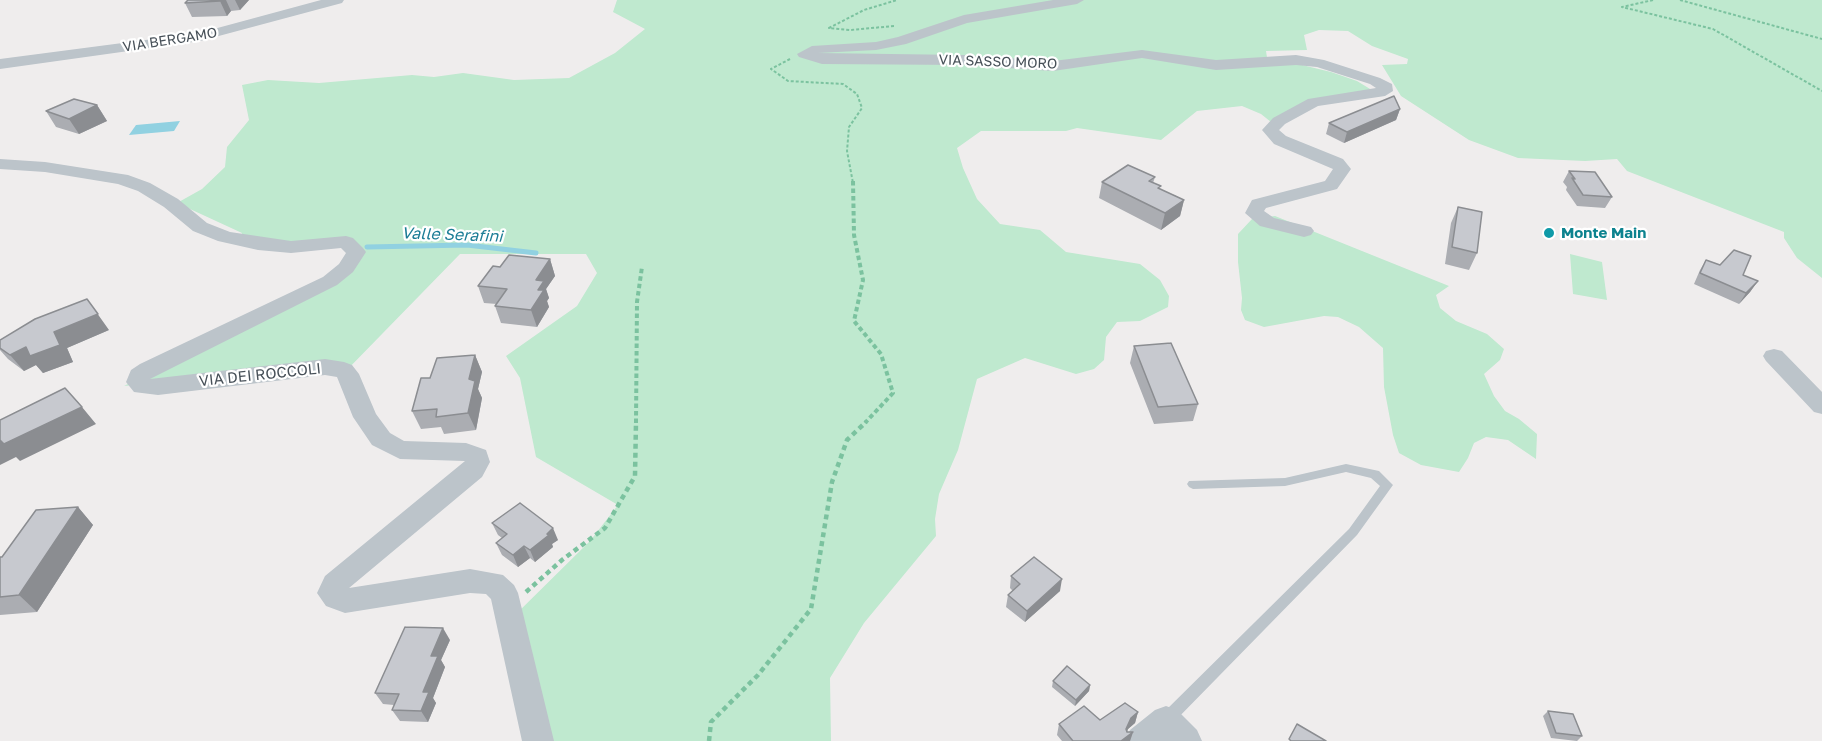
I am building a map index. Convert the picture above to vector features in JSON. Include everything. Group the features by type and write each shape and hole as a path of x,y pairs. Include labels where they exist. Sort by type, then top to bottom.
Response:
{"street":[{"name":"VIA BERGAMO","path":"0,64 200,37 337,0"},
{"name":"VIA SASSO MORO","path":"804,54 823,48 876,46 901,42 963,19 1077,0"},
{"name":"VIA SASSO MORO","path":"804,54 822,59 963,60 1053,66 1142,54 1216,65 1296,60 1319,63 1375,81 1386,87 1385,92 1314,102 1279,121 1270,130 1280,140 1337,163 1342,169 1331,185 1258,204 1254,213 1267,222 1304,231"},
{"name":"VIA DEI ROCCOLI","path":"0,164 45,167 122,179 144,186 171,203 200,227 236,239 291,247 346,242 356,252 346,268 330,281 148,369 139,375 137,382 142,386 158,387 325,367 344,370 351,380 365,417 381,439 400,450 466,452 477,456 478,462 473,470 335,584 332,593 336,598 345,601 470,581 493,583 504,592 538,741"},
{"path":"1774,356 1822,406"},
{"path":"1141,741 1176,730"}],"lane":[{"path":"1176,730 1353,532 1387,485 1375,474 1346,468 1285,482 1193,484"}],"path":[{"path":"897,0 864,10 829,28 850,30 897,26"},
{"path":"1653,0 1622,7 1713,28 1822,91"},
{"path":"1680,0 1822,39"},
{"path":"709,741 711,722 758,675 811,609 832,482 847,440 877,412 893,393 881,354 854,321 863,280 854,235 854,180 847,151 849,127 862,108 857,94 843,84 788,81 771,69 804,54"},
{"path":"507,609 562,560 605,528 635,476 637,302 642,267"}],"green space":[{"path":"617,0 1822,0 1822,278 1797,258 1784,238 1784,232 1627,171 1617,159 1585,161 1518,158 1469,140 1401,96 1382,65 1407,64 1408,59 1372,46 1348,31 1319,30 1304,35 1307,50 1266,51 1268,64 1302,65 1331,72 1357,81 1375,92 1339,98 1271,122 1261,114 1242,106 1197,111 1161,140 1077,128 1066,131 981,131 957,148 977,199 1000,224 1040,230 1066,252 1140,264 1160,280 1169,296 1168,307 1140,321 1117,322 1106,337 1104,360 1094,369 1076,374 1025,358 977,379 958,450 939,494 935,519 936,536 864,623 830,678 831,741 525,741 508,622 590,541 618,505 536,457 520,378 506,356 577,306 597,273 586,254 460,254 343,374 278,369 124,386 313,290 356,254 356,244 240,241 242,233 177,203 202,189 225,167 227,147 249,120 242,85 268,80 319,83 412,75 434,77 463,73 514,80 569,78 615,53 645,29 613,12"},
{"path":"1275,216 1449,286 1436,295 1440,308 1456,321 1487,334 1504,349 1500,360 1484,374 1494,396 1505,411 1537,434 1536,459 1508,440 1486,437 1474,443 1459,472 1421,465 1399,453 1393,435 1384,387 1383,348 1359,327 1338,317 1324,316 1264,327 1245,320 1241,310 1238,234 1252,219"},
{"path":"1570,254 1602,262 1607,300 1573,294"}],"water":[{"path":"180,121 174,131 129,135 136,125"}],"building":[{"path":"188,0 221,0 185,3"},
{"path":"1394,96 1400,109 1347,132 1329,123"},
{"path":"74,99 97,105 69,119 46,111"},
{"path":"1128,165 1155,177 1149,181 1161,186 1158,188 1184,200 1165,213 1102,182"},
{"path":"1569,171 1595,172 1612,197 1583,195"},
{"path":"1458,207 1482,212 1477,253 1452,247"},
{"path":"1734,250 1751,256 1743,275 1758,281 1746,293 1700,273 1706,260 1720,265"},
{"path":"509,255 550,259 536,280 544,281 538,290 544,290 531,310 495,306 507,289 478,286 493,266 500,267"},
{"path":"87,299 98,314 54,332 60,345 30,356 26,347 10,355 0,348 0,340 35,319"},
{"path":"1171,343 1198,404 1158,407 1134,346"},
{"path":"475,355 469,379 475,381 468,413 436,417 437,409 412,411 421,378 430,378 437,358"},
{"path":"65,388 82,407 4,444 0,440 0,420"},
{"path":"520,503 553,528 547,534 549,535 530,550 524,546 513,555 496,543 507,534 492,523"},
{"path":"78,507 19,595 0,597 0,557 36,510"},
{"path":"1034,557 1062,579 1027,611 1008,595 1020,584 1011,576"},
{"path":"405,627 443,628 431,656 438,656 423,692 429,692 421,711 392,710 399,694 375,693"},
{"path":"1067,666 1090,685 1076,700 1053,681"},
{"path":"1125,703 1138,712 1131,718 1126,729 1127,732 1133,732 1121,741 1073,741 1059,724 1084,706 1100,720"},
{"path":"1548,711 1573,714 1582,736 1556,733"},
{"path":"1297,724 1326,741 1291,741 1289,739"}],"waterway":[{"name":"Valle Serafini","path":"367,247 467,245 536,253"}],"place":[{"name":"Monte Main","path":"1549,233"}]}
